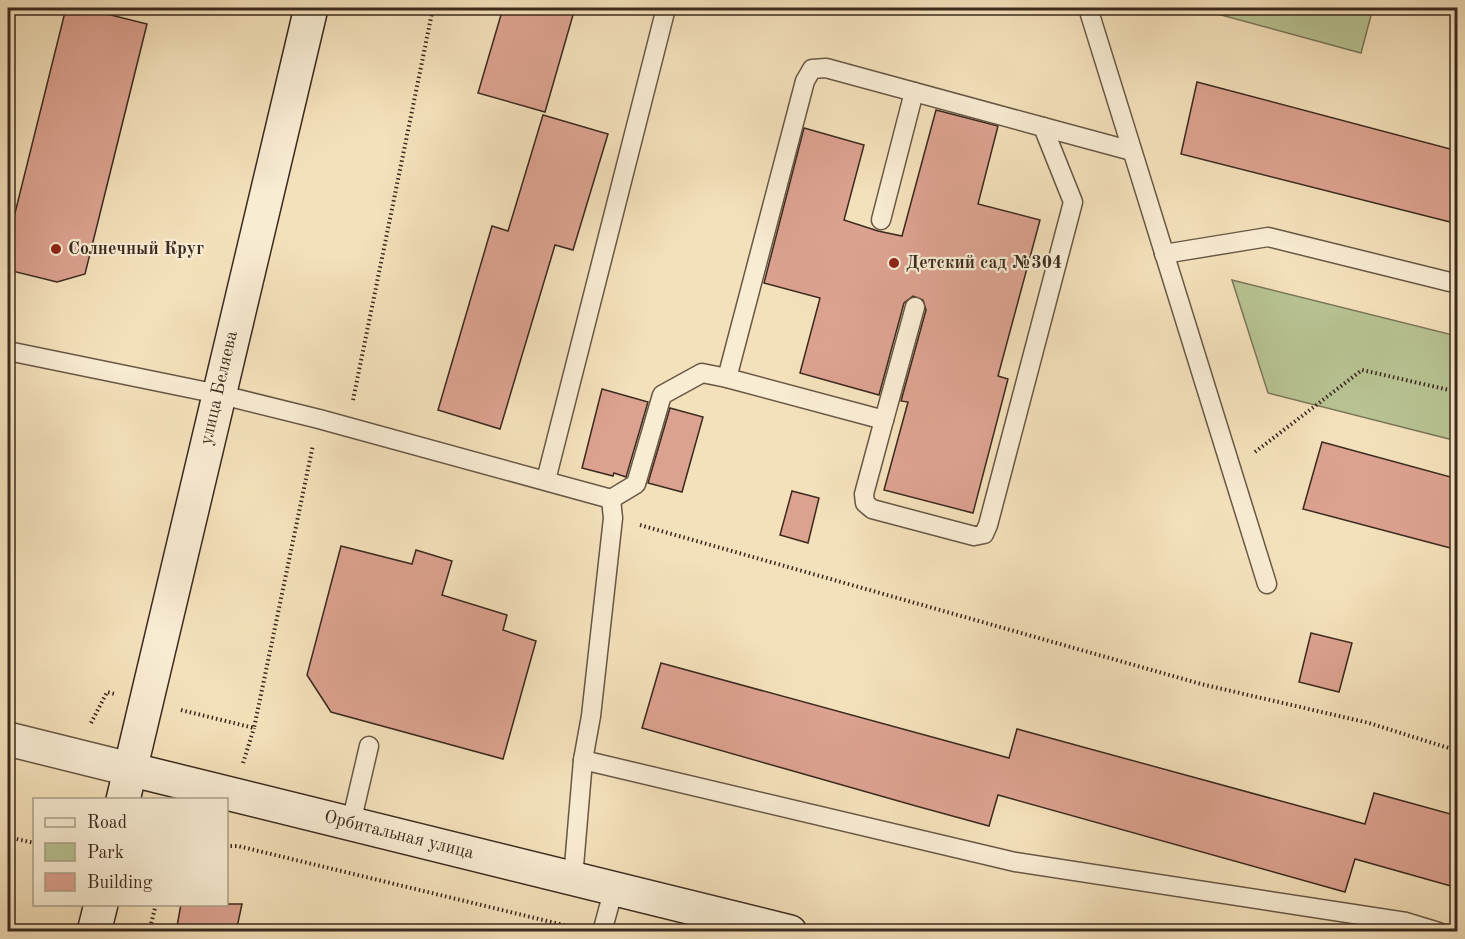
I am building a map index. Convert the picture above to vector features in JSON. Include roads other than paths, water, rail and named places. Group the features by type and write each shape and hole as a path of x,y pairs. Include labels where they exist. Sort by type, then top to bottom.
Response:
{"main road":[{"name":"улица Беляева","path":"126,784 311,8"},
{"name":"Орбитальная улица","path":"8,739 126,784 207,798"},
{"name":"Орбитальная улица","path":"228,802 351,823 790,932"},
{"path":"94,932 100,906"}],"lane":[{"path":"546,480 666,8"},
{"path":"1088,8 1267,584"},
{"path":"727,378 805,81 812,69 826,68 1132,151"},
{"path":"881,220 914,92"},
{"path":"915,307 864,494 865,503 872,509 974,536 984,534 1073,202 1043,127"},
{"path":"1164,254 1268,237 1458,284"},
{"path":"8,351 218,394 612,499 636,484 662,395 702,373 884,420"},
{"path":"573,878 583,760 591,716 613,518 612,499"},
{"path":"351,823 369,746"},
{"path":"583,760 1015,862 1406,922 1440,932"},
{"path":"602,932 614,888"}],"place":[{"name":"Солнечный Круг","path":"56,249"},
{"name":"Детский сад №304","path":"894,263"}]}
